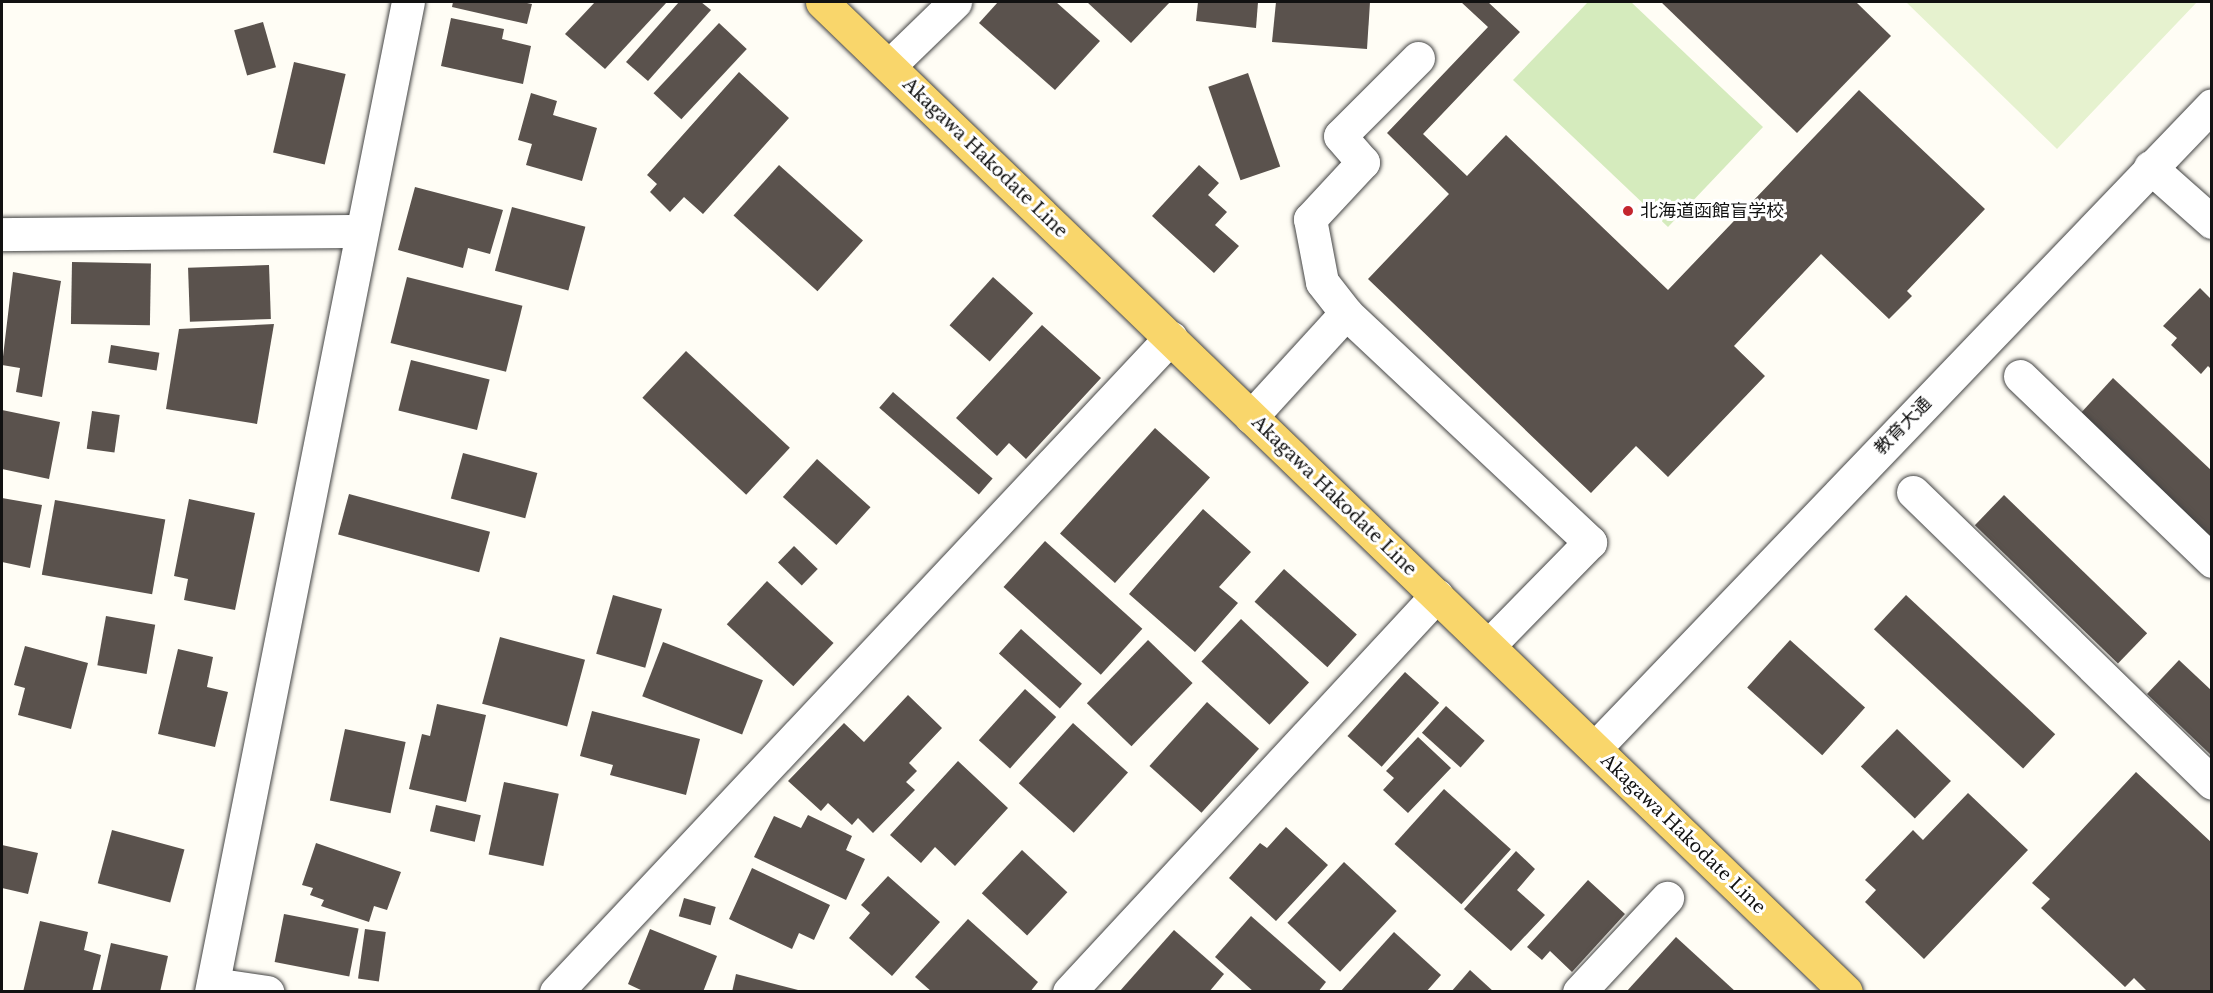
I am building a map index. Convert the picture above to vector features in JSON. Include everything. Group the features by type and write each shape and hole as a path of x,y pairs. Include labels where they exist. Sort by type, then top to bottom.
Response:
{"main road":[{"name":"Akagawa Hakodate Line","path":"822,2 1846,992"}],"street":[{"path":"267,992 212,988 408,2"},
{"path":"918,37 927,2"},
{"path":"889,66 956,2"},
{"path":"1418,58 1340,136 1363,162 1310,219 1322,282 1346,313 1590,542 1489,645"},
{"name":"教育大通","path":"1595,748 2150,166 2211,105"},
{"path":"2150,166 2211,222"},
{"path":"2,234 361,231"},
{"path":"1251,417 1346,313"},
{"path":"556,992 1171,337"},
{"path":"2020,376 2211,561"},
{"path":"1913,492 2211,783"},
{"path":"1069,992 1437,595"},
{"path":"1579,992 1667,898"}],"green space":[{"path":"1588,2 1631,2 1763,127 1668,227 1513,80"},
{"path":"1906,2 2197,2 2057,149"}],"building":[{"path":"453,2 532,4 527,24 452,7"},
{"path":"595,2 667,2 605,69 565,34"},
{"path":"679,2 701,2 711,10 648,81 626,62"},
{"path":"998,2 1056,2 1100,41 1055,90 979,23"},
{"path":"1087,2 1170,2 1131,43"},
{"path":"1198,2 1258,2 1256,28 1196,21"},
{"path":"1276,2 1370,2 1367,49 1272,42"},
{"path":"1461,2 1488,2 1520,32 1423,134 1467,176 1506,135 1668,290 1859,90 1985,209 1907,291 1912,296 1889,319 1821,254 1734,346 1765,376 1668,477 1636,446 1591,493 1368,279 1449,194 1387,133 1488,27"},
{"path":"1661,2 1856,2 1891,36 1797,133"},
{"path":"451,18 504,29 502,39 531,46 523,84 441,66"},
{"path":"263,22 276,67 247,75 234,30"},
{"path":"719,23 747,49 681,119 654,93"},
{"path":"294,62 346,74 325,165 273,153"},
{"path":"739,72 789,118 703,214 684,197 670,212 650,192 657,184 647,175"},
{"path":"1248,73 1280,167 1241,180 1208,87"},
{"path":"531,93 557,101 553,115 597,128 582,181 526,165 532,144 518,140"},
{"path":"779,165 863,241 817,291 733,216"},
{"path":"1199,165 1219,183 1208,195 1227,212 1215,225 1239,246 1214,273 1152,216"},
{"path":"415,187 503,210 490,254 468,248 463,268 398,250"},
{"path":"512,207 585,227 568,290 495,271"},
{"path":"72,262 151,263 150,325 71,324"},
{"path":"269,265 271,319 190,322 188,268"},
{"path":"13,272 61,281 42,397 16,392 20,368 2,365"},
{"path":"407,277 522,306 506,372 391,343"},
{"path":"993,277 1033,313 990,361 950,325"},
{"path":"2200,288 2212,300 2212,370 2208,366 2201,374 2171,345 2177,338 2163,326"},
{"path":"274,324 257,424 166,409 179,329"},
{"path":"1042,325 1101,378 1026,459 1009,443 997,456 956,418"},
{"path":"111,345 159,353 157,370 108,363"},
{"path":"686,351 790,448 746,495 642,398"},
{"path":"411,360 490,380 477,430 398,410"},
{"path":"2113,378 2212,471 2212,540 2079,415"},
{"path":"893,392 993,479 979,494 879,408"},
{"path":"2,410 60,422 49,479 2,469"},
{"path":"92,411 120,415 114,453 87,449"},
{"path":"1155,428 1210,478 1115,583 1060,534"},
{"path":"463,453 537,473 525,518 451,498"},
{"path":"817,459 871,507 836,545 783,497"},
{"path":"349,494 490,532 479,572 338,535"},
{"path":"2004,495 2147,633 2118,663 1975,525"},
{"path":"2,498 42,505 30,568 2,562"},
{"path":"189,499 255,513 235,610 184,600 188,579 174,576"},
{"path":"55,500 165,519 152,594 42,575"},
{"path":"1203,509 1251,552 1219,587 1238,603 1195,652 1129,594"},
{"path":"1045,541 1142,629 1101,675 1004,587"},
{"path":"794,546 818,569 802,585 778,563"},
{"path":"1284,569 1357,635 1327,667 1255,602"},
{"path":"767,581 834,643 793,686 727,624"},
{"path":"613,595 662,609 645,668 596,654"},
{"path":"1906,595 2055,734 2023,769 1874,629"},
{"path":"106,616 155,625 147,674 97,665"},
{"path":"1241,619 1309,682 1269,725 1201,661"},
{"path":"1021,629 1082,684 1060,708 999,654"},
{"path":"500,637 585,660 567,726 482,704"},
{"path":"1148,640 1193,683 1131,746 1087,703"},
{"path":"1790,640 1865,708 1822,755 1747,688"},
{"path":"663,642 763,680 742,734 642,696"},
{"path":"25,646 88,663 71,729 18,715 25,688 14,685"},
{"path":"178,649 213,657 207,687 228,692 215,747 158,734"},
{"path":"2179,660 2212,691 2212,756 2147,694"},
{"path":"1405,672 1439,703 1382,767 1347,736"},
{"path":"1025,689 1056,717 1010,768 979,740"},
{"path":"908,695 942,728 909,763 917,771 906,782 915,790 873,833 858,818 852,825 828,803 821,811 788,781 844,723 864,742"},
{"path":"1207,702 1259,749 1201,813 1149,766"},
{"path":"437,704 486,715 466,802 409,789 422,734 430,736"},
{"path":"1446,706 1485,741 1461,768 1422,733"},
{"path":"592,711 700,739 686,795 610,775 613,765 580,756"},
{"path":"1073,723 1128,773 1074,833 1019,783"},
{"path":"345,729 406,742 390,813 330,800"},
{"path":"1897,729 1951,781 1915,819 1861,766"},
{"path":"1418,737 1451,768 1408,813 1383,790 1394,778 1386,771"},
{"path":"958,761 1008,808 955,866 935,847 921,863 890,835"},
{"path":"2136,772 2212,843 2212,992 2148,992 2134,978 2125,987 2041,908 2050,899 2032,883"},
{"path":"504,782 559,794 543,866 489,854"},
{"path":"1444,789 1511,849 1461,904 1394,844"},
{"path":"1968,793 2028,850 1924,959 1865,902 1876,890 1865,880 1913,830 1923,840"},
{"path":"436,805 481,815 475,842 430,831"},
{"path":"808,815 852,836 846,850 865,859 846,900 754,857 774,816 801,828"},
{"path":"1286,827 1328,865 1276,921 1229,878 1260,843 1267,848"},
{"path":"112,830 184,849 170,903 98,883"},
{"path":"316,843 401,872 387,910 374,906 369,922 321,906 324,900 310,895 313,888 302,885"},
{"path":"2,845 38,853 28,894 2,888"},
{"path":"1022,850 1067,892 1027,935 982,893"},
{"path":"1516,851 1535,869 1517,890 1545,915 1511,951 1464,909"},
{"path":"1344,862 1397,911 1340,972 1287,923"},
{"path":"752,868 830,905 814,940 799,933 792,949 729,919"},
{"path":"888,876 940,922 892,976 849,938 870,913 861,905"},
{"path":"1588,880 1625,914 1572,972 1550,951 1542,960 1527,947"},
{"path":"684,898 716,907 710,925 679,916"},
{"path":"284,914 359,929 349,977 275,962"},
{"path":"1251,916 1326,982 1318,992 1254,992 1215,957"},
{"path":"968,919 1038,982 1030,992 932,992 915,977"},
{"path":"40,921 88,932 84,950 101,955 92,992 23,992"},
{"path":"365,929 386,932 379,981 358,979"},
{"path":"650,929 717,956 703,992 645,992 628,984"},
{"path":"1174,930 1224,974 1209,992 1119,992"},
{"path":"1394,932 1441,975 1426,992 1340,992"},
{"path":"1676,937 1736,992 1626,992"},
{"path":"111,943 168,956 160,992 100,992"},
{"path":"1470,970 1494,992 1451,992"},
{"path":"736,974 802,991 802,992 732,992"}],"place":[{"name":"北海道函館盲学校","path":"1628,211"}]}
